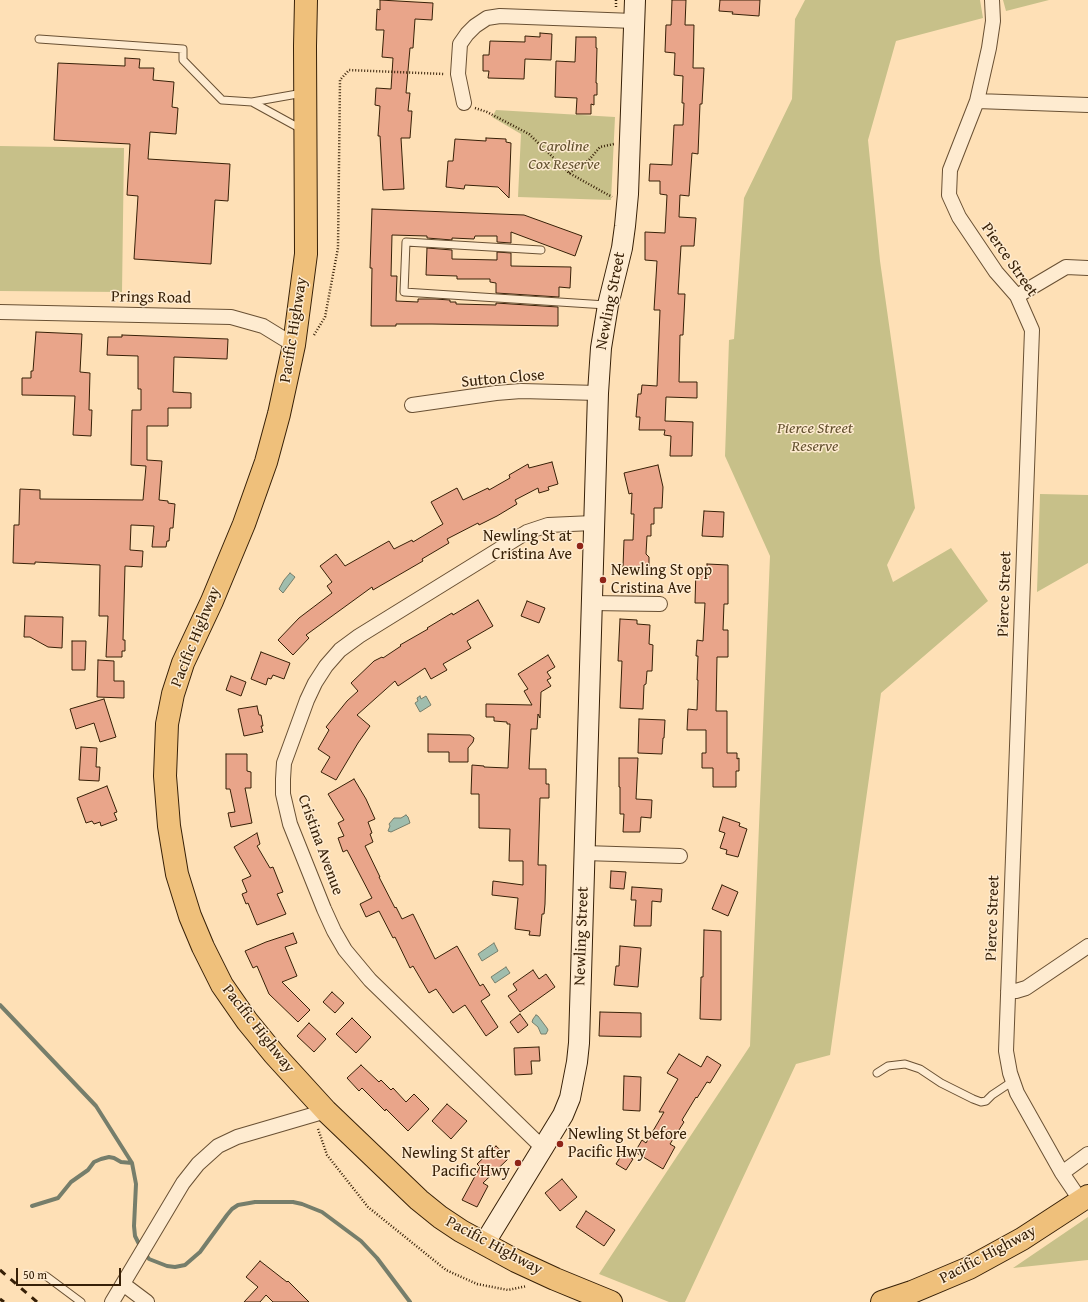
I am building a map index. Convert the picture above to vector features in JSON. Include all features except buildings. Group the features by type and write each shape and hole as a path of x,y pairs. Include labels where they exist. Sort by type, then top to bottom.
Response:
{"main road":[{"name":"Pacific Highway","path":"301,0 305,46"},
{"name":"Pacific Highway","path":"306,0 306,254 302,343 279,414 266,462 244,524 212,601 183,663 173,694 166,724 165,776 169,826 177,874 190,916 203,947 222,985 247,1021 320,1113 418,1200 440,1217 484,1244 548,1276 611,1302"},
{"name":"Pacific Highway","path":"882,1302 919,1290 969,1268 1022,1239 1085,1199"}],"street":[{"name":"Newling Street","path":"484,1244 563,1115 570,1098 577,1062 598,393 601,348 608,305 622,248 626,210 635,0"},
{"name":"Pierce Street","path":"992,0 993,21 989,48 977,101 950,170 949,195 959,217 996,272 1017,296 1032,330 1006,1051 1017,1093 1062,1173 1085,1199"},
{"path":"464,103 458,74 460,44 475,26 488,18 500,16 634,21"},
{"path":"977,101 1088,106"},
{"path":"1017,296 1066,267 1088,268"},
{"name":"Prings Road","path":"0,312 231,317 263,326 302,343"},
{"name":"Sutton Close","path":"412,406 496,393 521,391 598,393"},
{"name":"Cristina Avenue","path":"544,1148 370,980 345,950 334,931 290,824 283,794 284,763 307,700 315,683 326,666 340,650 358,636 527,532 558,523 593,523"},
{"path":"591,603 660,604"},
{"path":"584,853 680,856"},
{"path":"1008,991 1016,991 1026,988 1088,946"},
{"path":"112,1302 183,1183 198,1164 218,1146 237,1137 320,1113"},
{"path":"1062,1173 1088,1154"},
{"path":"123,1284 147,1302"}],"lane":[{"path":"39,39 183,49 183,60 222,100 252,102 305,92"},
{"path":"252,102 305,131"},
{"path":"541,250 406,242 404,292 608,305"},
{"path":"877,1073 888,1066 905,1064 920,1069 940,1083 973,1100 981,1102 986,1101 1013,1080"},
{"path":"46,1276 81,1302"}],"path":[{"path":"302,343 325,317 338,248 340,80 349,70 458,74"},
{"path":"487,112 529,134 569,173 613,198 626,210"},
{"path":"569,173 589,160 600,146 629,141"},
{"path":"320,1113 327,1156 368,1207 446,1270 477,1284 508,1290 528,1285"}],"green space":[{"name":"Pierce Street Reserve","path":"805,0 980,0 983,18 896,41 868,140 880,261 915,508 887,565 893,582 951,548 988,601 881,693 830,1055 796,1064 685,1302 669,1302 599,1274 750,1046 770,556 725,456 729,340 734,339 744,198 792,99 795,19"},
{"path":"1003,0 1049,0 1006,11"},
{"name":"Caroline Cox Reserve","path":"496,110 615,117 611,200 518,197 521,134 492,117"},
{"path":"0,146 124,148 122,292 0,291"},
{"path":"1040,494 1088,495 1088,563 1037,592"},
{"path":"1088,1217 1088,1260 1013,1268"}],"shaded area":[{"path":"290,573 295,577 283,593 279,589"},
{"path":"420,696 421,699 426,696 431,705 420,712 415,703 418,701 417,698"},
{"path":"406,815 410,823 391,832 388,831 390,826 389,824 394,818 401,818"},
{"path":"494,943 498,951 482,961 478,954"},
{"path":"506,967 510,973 495,983 491,977"},
{"path":"536,1015 547,1028 548,1030 546,1034 541,1034 538,1027 532,1022"}],"waterway":[{"path":"0,1005 96,1106 132,1163 136,1184 135,1236 141,1248"},
{"path":"32,1206 58,1198 71,1182 88,1170 94,1162 109,1157 121,1162 132,1163"},
{"path":"145,1253 149,1259 167,1266 175,1267 185,1265 200,1252 227,1215 238,1205 255,1202 293,1202 322,1212 361,1241 377,1258 410,1302"}],"railway":[{"path":"0,1270 37,1302"},
{"path":"0,1299 4,1302"}],"place":[{"name":"Newling St at Cristina Ave","path":"580,546"},
{"name":"Newling St opp Cristina Ave","path":"603,580"},
{"name":"Newling St before Pacific Hwy","path":"560,1144"},
{"name":"Newling St after Pacific Hwy","path":"518,1163"}]}
